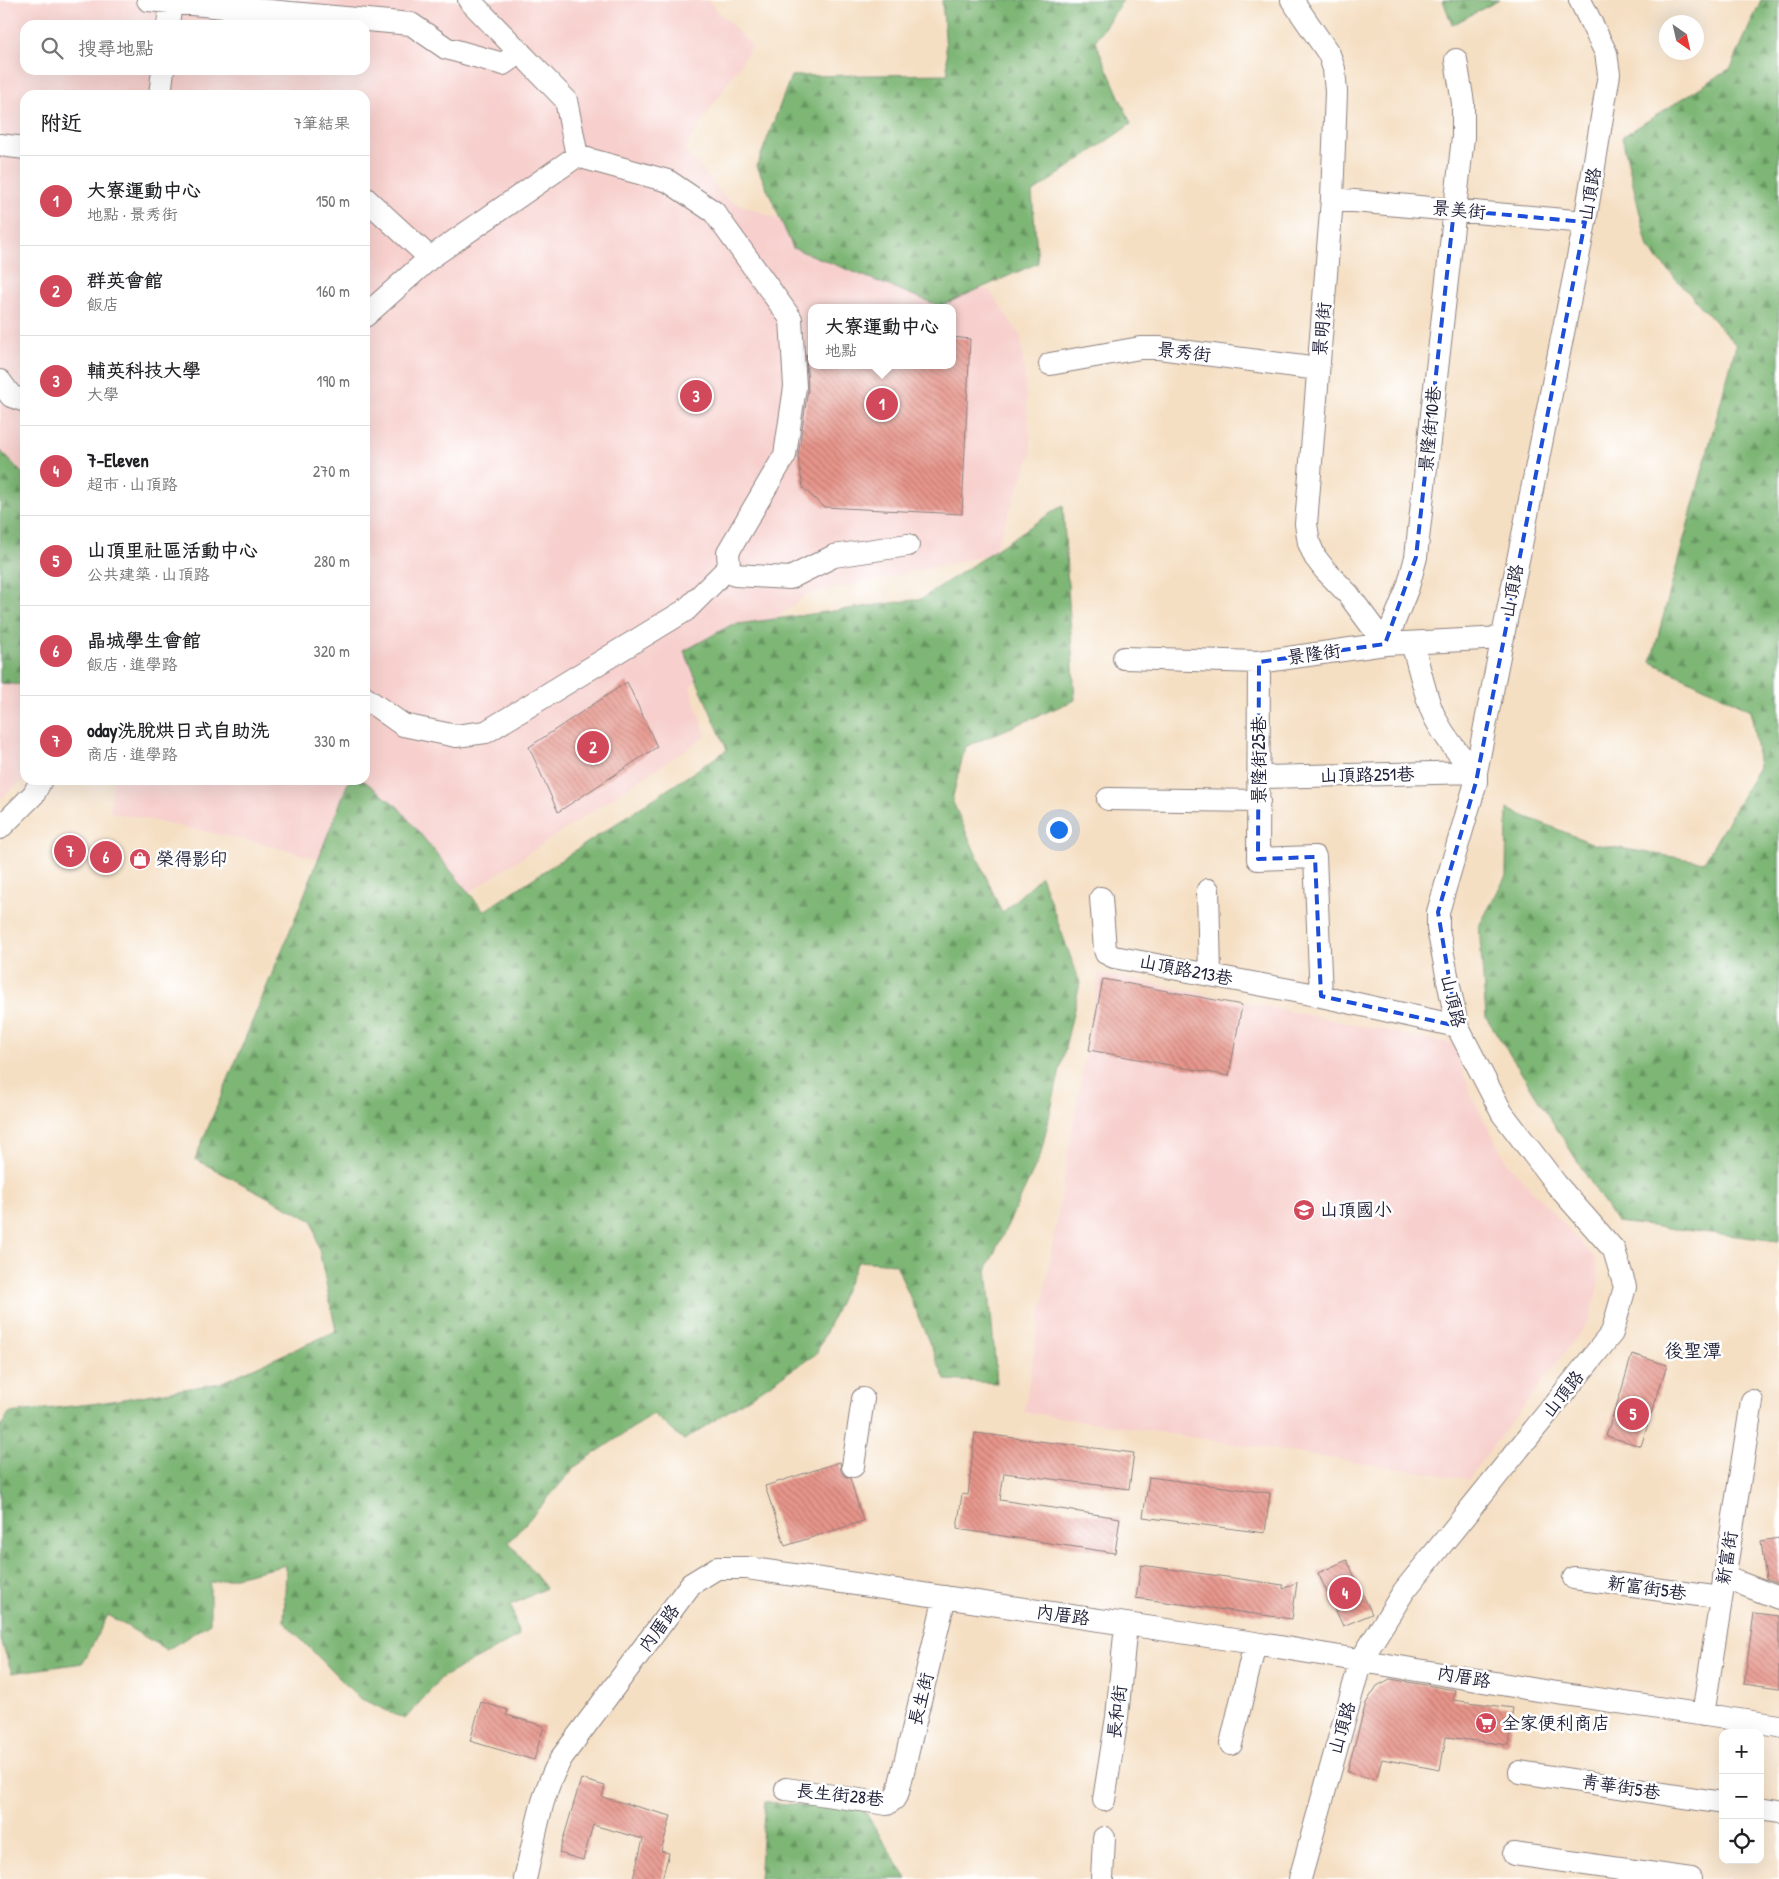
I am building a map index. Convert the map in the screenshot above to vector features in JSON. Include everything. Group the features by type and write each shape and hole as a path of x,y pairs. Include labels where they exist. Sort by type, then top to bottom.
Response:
{"street":[{"path":"148,0 367,20"},
{"path":"469,0 566,100 577,156"},
{"name":"景明街","path":"1292,0 1329,54 1334,69 1336,92 1332,199 1306,524 1309,543 1315,557 1348,594 1385,644"},
{"name":"山頂路","path":"1300,1879 1361,1660 1404,1591 1612,1332 1625,1287 1614,1250 1556,1184 1502,1113 1457,1026 1438,929 1438,912 1476,782 1476,772 1585,222 1609,74 1606,54 1580,0"},
{"path":"169,20 171,2"},
{"path":"370,20 411,24 446,48 503,64 520,52"},
{"name":"景隆街10巷","path":"1385,644 1408,587 1416,558 1463,137 1463,103 1456,60"},
{"path":"161,90 162,75"},
{"path":"0,146 20,148"},
{"path":"370,312 430,258 577,156"},
{"path":"577,156 668,181 714,212 791,319 795,387 785,455 728,552 729,567 735,576 790,578 834,556 908,545"},
{"name":"景美街","path":"1332,199 1585,222"},
{"path":"370,203 430,258"},
{"name":"景秀街","path":"1050,364 1140,348 1159,348 1318,369"},
{"path":"0,381 11,396 20,399"},
{"path":"370,702 403,725 456,736 486,732 686,610 729,567"},
{"name":"景隆街","path":"1124,658 1259,662 1385,644 1503,638"},
{"path":"1412,642 1430,707 1442,730 1460,756 1476,772"},
{"name":"景隆街25巷","path":"1259,662 1258,859 1315,857 1321,996"},
{"name":"山頂路251巷","path":"1259,777 1476,772"},
{"path":"0,828 34,794 38,785"},
{"path":"1108,799 1259,801"},
{"path":"1208,890 1210,974"},
{"name":"山頂路213巷","path":"1101,898 1106,953 1114,957 1321,996 1457,1026"},
{"path":"853,1466 863,1399"},
{"name":"新富街","path":"1703,1715 1752,1401"},
{"name":"內厝路","path":"525,1879 552,1773 691,1584 717,1568 747,1568 1255,1643 1531,1689 1779,1726"},
{"name":"新富街5巷","path":"1574,1578 1723,1587 1779,1598"},
{"name":"長生街","path":"894,1799 898,1792 945,1598"},
{"name":"長和街","path":"1104,1800 1117,1717 1126,1624"},
{"path":"1231,1744 1255,1643"},
{"name":"青華街5巷","path":"1520,1772 1719,1802"},
{"name":"長生街28巷","path":"786,1789 888,1804 894,1799"},
{"path":"1764,1809 1779,1811"},
{"path":"1102,1879 1104,1838"},
{"path":"1514,1854 1691,1879"}],"highlighted area":[{"path":"1454,210 1585,222 1476,782 1438,912 1457,1026 1321,996 1315,857 1258,859 1259,662 1385,644 1416,557"}],"shaded area":[{"path":"0,0 707,0 752,46 684,149 728,200 879,256 990,291 1021,337 1031,454 993,554 806,595 690,686 706,736 461,898 265,844 110,812 113,785 370,785 370,90 20,90 20,578 0,502"},
{"path":"0,674 20,687 20,782 0,799"},
{"name":"山頂國小","path":"1099,973 1453,1044 1472,1097 1507,1163 1594,1257 1599,1281 1590,1319 1468,1479 1024,1412"}],"green space":[{"path":"942,0 1123,0 1095,41 1131,124 1032,193 1038,263 945,304 935,304 793,248 757,166 791,76 948,74"},
{"path":"1443,0 1499,0 1452,25"},
{"path":"1761,0 1779,0 1779,1241 1616,1222 1486,1017 1479,926 1506,876 1507,809 1594,844 1704,862 1759,767 1751,710 1651,662 1736,345 1648,248 1622,137 1731,68"},
{"path":"0,450 20,471 20,685 0,683"},
{"path":"1063,505 1075,700 965,747 952,800 1002,913 1041,876 1080,983 1040,1157 987,1268 997,1383 945,1380 896,1264 858,1261 816,1354 684,1440 653,1414 576,1466 509,1542 546,1588 511,1605 519,1636 441,1678 405,1719 359,1698 284,1622 286,1565 210,1583 210,1623 167,1650 108,1615 83,1663 12,1673 0,1637 0,1428 9,1413 99,1403 220,1383 336,1331 313,1221 195,1159 296,916 347,785 369,785 398,807 484,911 727,750 684,651 731,625 921,599"},
{"path":"765,1802 864,1810 907,1879 759,1879"}],"building":[{"path":"956,337 970,339 962,514 824,507 803,488 798,457 808,389 806,355 808,355 808,369 956,369"},
{"path":"627,682 657,747 558,812 529,747"},
{"path":"1103,979 1242,1005 1229,1076 1089,1050"},
{"path":"1632,1354 1667,1365 1641,1446 1606,1436"},
{"path":"975,1433 1134,1453 1129,1489 1004,1473 1000,1500 1120,1518 1115,1553 957,1529 962,1494 968,1495"},
{"path":"840,1462 841,1471 844,1476 850,1478 863,1521 785,1546 765,1486"},
{"path":"1149,1477 1270,1493 1265,1533 1143,1517"},
{"path":"1779,1538 1779,1584 1766,1579 1761,1541"},
{"path":"1347,1560 1372,1614 1343,1626 1318,1573"},
{"path":"1141,1565 1283,1585 1283,1589 1297,1582 1292,1619 1136,1598"},
{"path":"1754,1613 1779,1616 1779,1689 1744,1684"},
{"path":"1390,1679 1455,1690 1453,1700 1513,1708 1508,1745 1446,1737 1440,1770 1382,1759 1376,1780 1347,1772 1366,1703 1377,1686"},
{"path":"481,1702 508,1710 506,1715 544,1726 534,1760 470,1741"},
{"path":"581,1779 605,1786 602,1797 671,1816 661,1851 669,1853 662,1879 633,1879 643,1839 593,1825 583,1860 559,1853"}],"place":[{"name":"輔英科技大學","path":"696,396"},
{"name":"大寮運動中心","path":"882,404"},
{"name":"群英會館","path":"593,747"},
{"name":"oday洗脫烘日式自助洗","path":"70,851"},
{"name":"晶城學生會館","path":"106,857"},
{"name":"榮得影印","path":"140,859"},
{"name":"山頂國小","path":"1304,1210"},
{"name":"山頂里社區活動中心","path":"1633,1414"},
{"name":"7-Eleven","path":"1345,1593"},
{"name":"全家便利商店","path":"1486,1723"}],"district":[{"name":"後聖潭","path":"1693,1350"}]}
